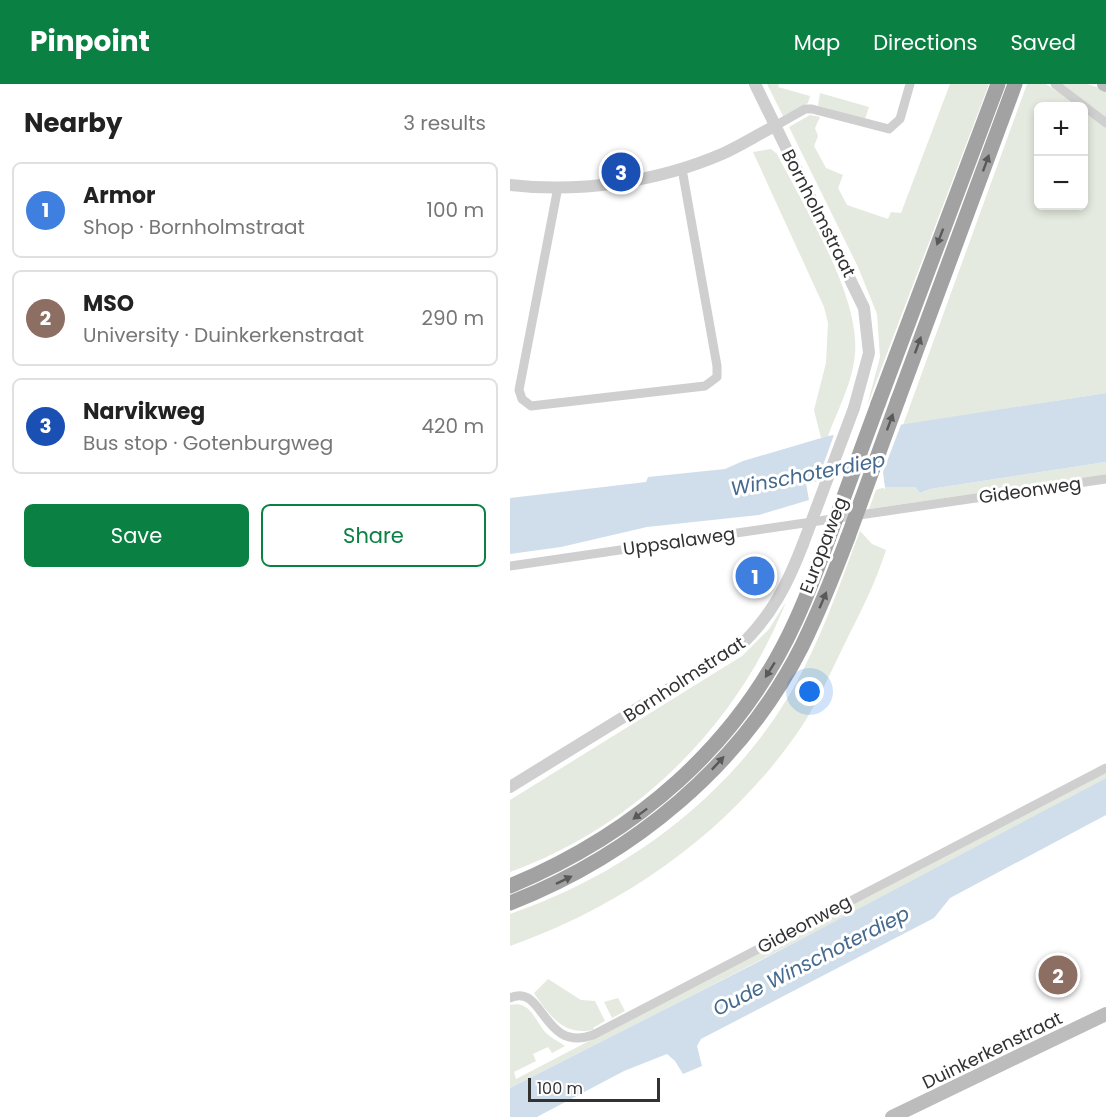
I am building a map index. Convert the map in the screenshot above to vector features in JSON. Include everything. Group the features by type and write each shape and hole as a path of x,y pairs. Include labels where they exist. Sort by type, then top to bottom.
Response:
{"highway":[{"name":"Europaweg","path":"510,886 557,866 605,839 645,811 694,766 739,714 776,658 796,621 828,540 998,84"},
{"name":"Europaweg","path":"510,903 570,878 634,838 688,794 736,744 768,701 801,647 848,537 1015,84"}],"main road":[{"name":"Duinkerkenstraat","path":"892,1117 1106,1014"}],"street":[{"name":"Bornholmstraat","path":"510,787 742,644 779,600 804,544 854,408 869,353 864,308 755,84"},
{"name":"Bornholmstraat","path":"775,126 812,108 889,129 900,119 910,84"},
{"path":"1055,84 1106,123"},
{"path":"510,185 558,187 599,185 682,169 723,154 775,126"},
{"path":"558,187 519,390 522,399 531,406 705,386 717,377 717,366 682,169"},
{"name":"Gideonweg","path":"847,517 1106,479"},
{"name":"Uppsalaweg","path":"510,566 847,517"},
{"name":"Gideonweg","path":"510,999 519,996 530,999 552,1028 564,1035 576,1038 593,1035 1106,768"}],"shaded area":[{"path":"767,84 779,84 778,87 810,96 808,103 783,116"},
{"path":"950,84 989,84 867,406 880,357 877,314 858,267 789,127 810,115 820,117 815,128 818,136 814,146 826,168 843,175 838,188 847,205 888,219 891,212 901,213"},
{"path":"1027,84 1046,84 1074,102 1034,102 1034,210 1088,210 1088,112 1106,127 1106,393 903,425"},
{"path":"1062,84 1087,84 1106,90 1106,118"},
{"path":"820,93 869,107 865,119 818,106"},
{"path":"771,149 777,154 828,251 849,305 854,330 854,364 848,385 828,436 821,438 814,410 826,363 828,323 824,307 753,152"},
{"path":"1106,462 1106,475 869,509 876,490 885,487 915,487 920,493 930,489"},
{"path":"860,531 872,544 886,550 882,562 863,607 814,706 774,763 744,798 710,830 636,886 553,929 510,946 510,914 556,896 601,874 644,847 684,817 720,784 754,746 783,706 815,646"},
{"path":"786,602 765,647 740,690 710,730 676,767 639,799 599,828 556,853 510,872 510,800 742,656 769,629"},
{"path":"1106,772 1106,778 958,857 510,1088 510,1005 517,1004 527,1008 545,1032 565,1046 552,1053 548,1047 533,1054 536,1061 514,1072 516,1079"},
{"path":"548,979 581,1000 595,1001 605,1021 593,1028 594,1030 583,1031 574,1030 558,1022 534,993"},
{"path":"618,998 625,1011 612,1018 604,1002"}],"water":[{"name":"Winschoterdiep","path":"1106,393 1106,462 930,489 920,493 915,487 885,487 882,471 806,483 809,500 759,515 647,527 561,547 510,554 510,498 646,482 648,477 725,469 743,461 828,436"},
{"name":"Oude Winschoterdiep","path":"1106,778 1106,815 950,898 934,918 701,1039 697,1046 702,1066 683,1074 675,1061 667,1054 624,1071 537,1117 510,1117 510,1088 752,965"}],"pier":[{"path":"902,422 883,472 885,489 880,474 816,485 835,432"}],"place":[{"name":"Narvikweg","path":"621,172"},
{"name":"Armor","path":"755,576"},
{"name":"MSO","path":"1058,975"}]}
